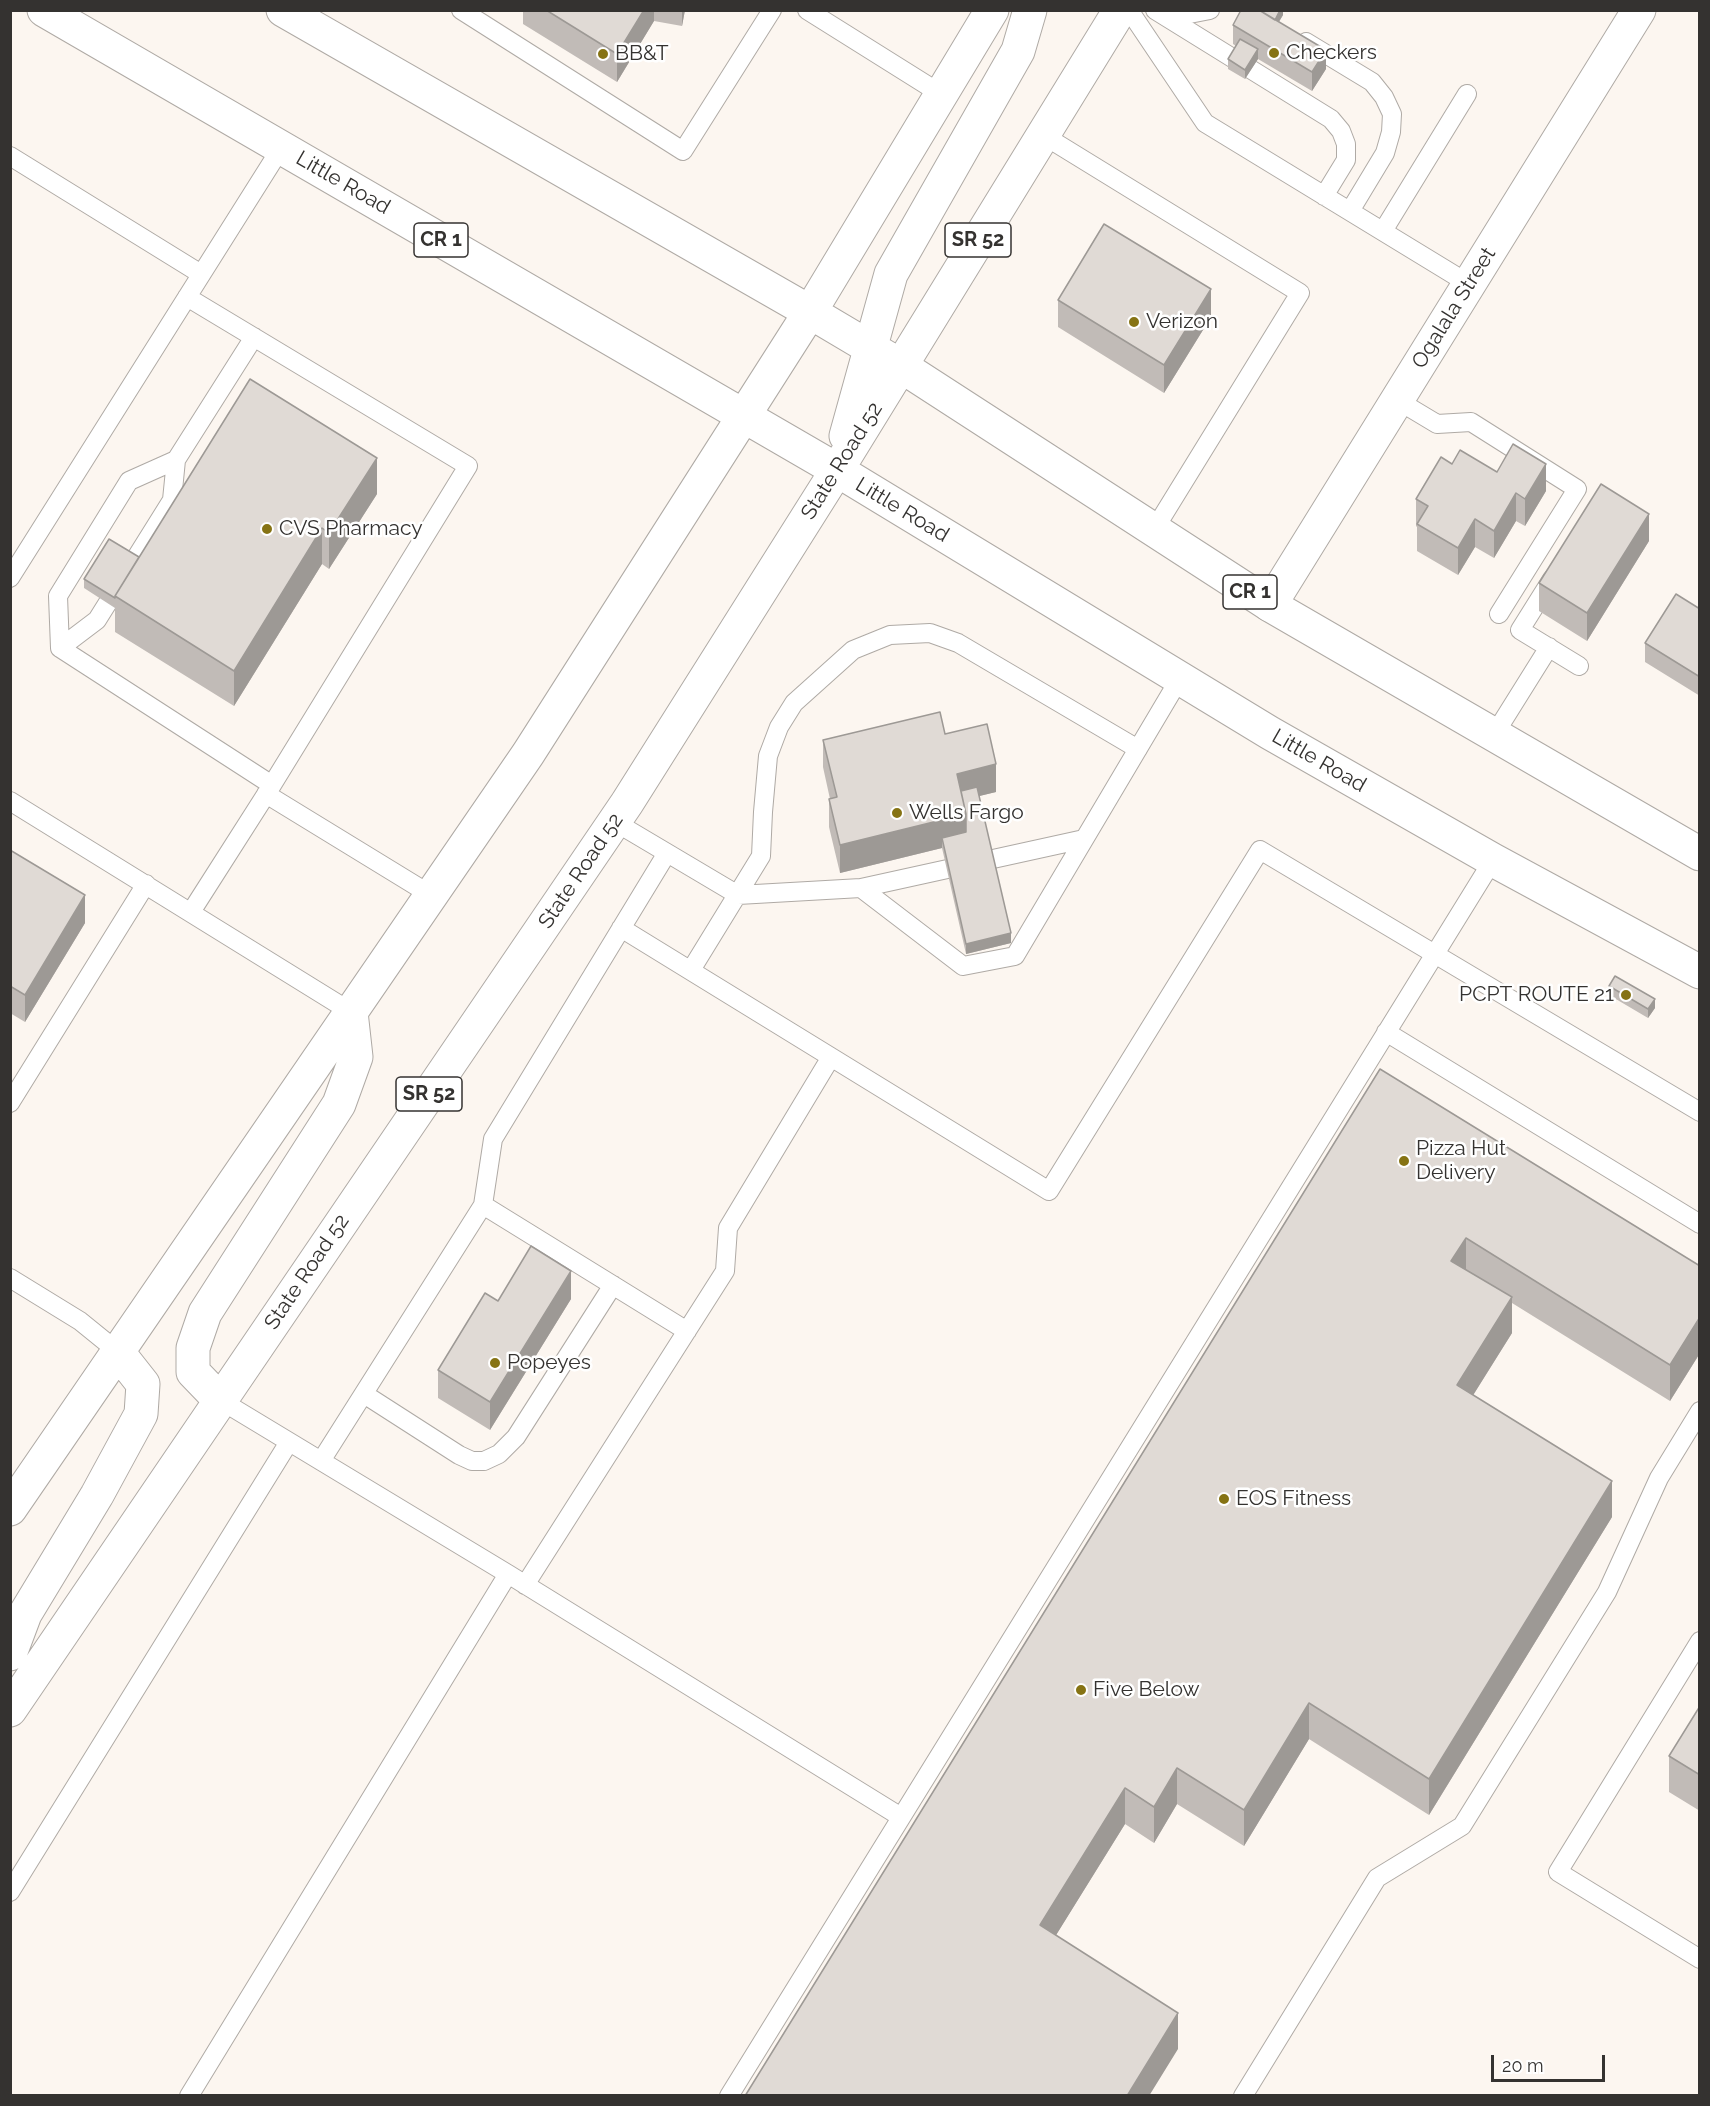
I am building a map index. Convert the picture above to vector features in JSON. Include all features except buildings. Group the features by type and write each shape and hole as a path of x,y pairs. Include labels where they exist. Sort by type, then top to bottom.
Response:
{"main road":[{"name":"Little Road","path":"44,10 744,415 1270,733 1494,860 1700,972"},
{"name":"CR 1","path":"283,10 901,366 1270,605 1700,854"},
{"path":"10,1509 528,754 810,312 992,10"},
{"path":"837,470 891,274 1018,51 1029,10"},
{"name":"State Road 52","path":"10,1710 615,822 837,470 1120,10"},
{"name":"Ogalala Street","path":"1270,605 1639,10"},
{"path":"220,1400 193,1372 193,1348 206,1313 339,1104 356,1057 351,1012"},
{"path":"10,1654 25,1614 97,1495 141,1414 143,1384 117,1351"}],"lane":[{"path":"461,10 683,151 772,10"},
{"path":"807,10 941,94"},
{"path":"1129,10 1205,123 1469,284"},
{"path":"1162,14 1210,10"},
{"path":"1162,14 1331,119 1341,131 1346,144 1346,160 1324,196"},
{"path":"1292,34 1372,82 1384,97 1392,114 1391,132 1385,153 1350,211"},
{"path":"1383,231 1467,94"},
{"path":"1043,135 1300,293 1154,530"},
{"path":"10,578 281,148"},
{"path":"10,156 201,274"},
{"path":"187,297 468,466 269,790 191,912"},
{"path":"60,648 97,620 172,500 176,460 254,337"},
{"path":"1397,400 1437,424 1471,422 1577,489 1499,615"},
{"path":"60,648 58,596 64,586 129,481 176,460"},
{"path":"1562,562 1520,630 1580,666"},
{"path":"691,970 761,856 768,756 779,727 794,703 853,650 890,634 930,633 958,643 1138,750"},
{"path":"1494,735 1549,647"},
{"path":"60,648 269,790 431,895"},
{"path":"861,888 963,966 1015,956 1180,678"},
{"path":"10,801 351,1012"},
{"path":"615,822 738,895 861,888 1084,839"},
{"path":"621,927 1049,1191 1260,850 1700,1112"},
{"path":"321,1461 483,1205 494,1139 667,853"},
{"path":"729,2096 1494,860"},
{"path":"10,1103 146,884"},
{"path":"1386,1032 1700,1224"},
{"path":"525,1585 725,1271 728,1228 831,1056"},
{"path":"483,1205 687,1331"},
{"path":"10,1278 80,1321 117,1351"},
{"path":"364,1394 459,1455 472,1461 484,1461 499,1454 516,1437 613,1285"},
{"path":"220,1400 508,1574 901,1817"},
{"path":"1243,2096 1377,1878 1462,1826 1607,1592 1659,1478 1700,1411"},
{"path":"10,1892 289,1442"},
{"path":"189,2096 508,1574"},
{"path":"1700,1641 1558,1872 1700,1959"}],"place":[{"name":"Checkers","path":"1274,53"},
{"name":"BB&T","path":"603,54"},
{"name":"Verizon","path":"1134,322"},
{"name":"CVS Pharmacy","path":"267,529"},
{"name":"Wells Fargo","path":"897,813"},
{"name":"PCPT ROUTE 21","path":"1626,995"},
{"name":"Pizza Hut Delivery","path":"1404,1161"},
{"name":"Popeyes","path":"495,1363"},
{"name":"EOS Fitness","path":"1224,1499"},
{"name":"Five Below","path":"1081,1690"}]}
